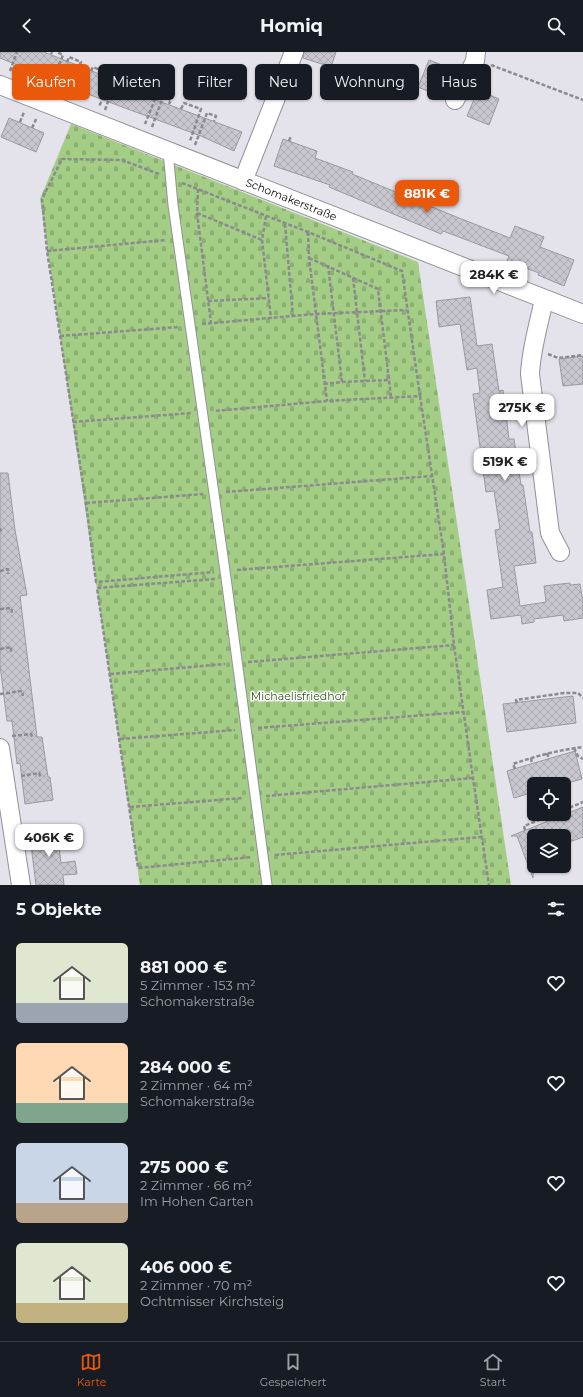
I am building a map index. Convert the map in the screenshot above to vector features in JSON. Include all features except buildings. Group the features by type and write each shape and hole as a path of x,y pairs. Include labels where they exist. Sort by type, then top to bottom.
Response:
{"street":[{"path":"244,181 294,52"},
{"name":"Schomakerstraße","path":"2,86 583,314"},
{"path":"544,299 530,362 530,374 550,533 560,552"},
{"path":"4,742 5,779 22,885"}],"lane":[{"path":"180,156 170,178 226,575 267,885"}],"path":[{"path":"2,86 17,52"},
{"path":"47,103 63,55 57,52"},
{"path":"475,56 496,66 583,100"},
{"path":"66,64 69,57 80,62 80,64"},
{"path":"91,71 92,67 112,75 97,123"},
{"path":"143,141 163,97 171,100 169,104"},
{"path":"97,123 107,100"},
{"path":"143,141 154,100"},
{"path":"180,156 201,109 184,103 181,109"},
{"path":"180,156 207,113 216,116 214,121"},
{"path":"289,141 291,136"},
{"path":"226,575 96,582 86,503 48,251 42,199 62,159 122,160 308,232 402,271 444,554 454,645 472,778 489,885"},
{"path":"198,189 197,213 211,323"},
{"path":"197,213 262,240"},
{"path":"266,216 262,240 271,318"},
{"path":"285,224 293,317"},
{"path":"308,232 309,258 327,401"},
{"path":"48,251 178,239"},
{"path":"309,258 378,289 391,397"},
{"path":"328,266 342,382"},
{"path":"353,278 365,381"},
{"path":"208,301 269,298"},
{"path":"60,336 191,326 316,314 407,310"},
{"path":"533,349 558,358 581,355"},
{"path":"324,384 388,380"},
{"path":"73,422 202,413 327,401 420,396"},
{"path":"86,503 432,476"},
{"path":"444,554 97,588 138,868 481,837"},
{"path":"0,571 8,569 8,574"},
{"path":"0,609 11,608 12,614"},
{"path":"110,674 454,645"},
{"path":"0,649 11,647 11,652"},
{"path":"0,694 22,691 23,696"},
{"path":"517,702 516,700 578,693 583,698"},
{"path":"120,739 464,712"},
{"path":"4,742 31,734 33,738"},
{"path":"515,769 513,764 531,758 564,749 583,747"},
{"path":"574,748 578,756 583,759"},
{"path":"564,749 565,754"},
{"path":"547,753 549,759"},
{"path":"531,758 532,764"},
{"path":"5,779 39,773 41,778"},
{"path":"130,807 472,778"},
{"path":"574,811 572,807 583,802"},
{"path":"525,830 524,826 536,821"}],"green space":[{"name":"Michaelisfriedhof","path":"71,124 418,262 511,885 140,885 40,199"}]}
